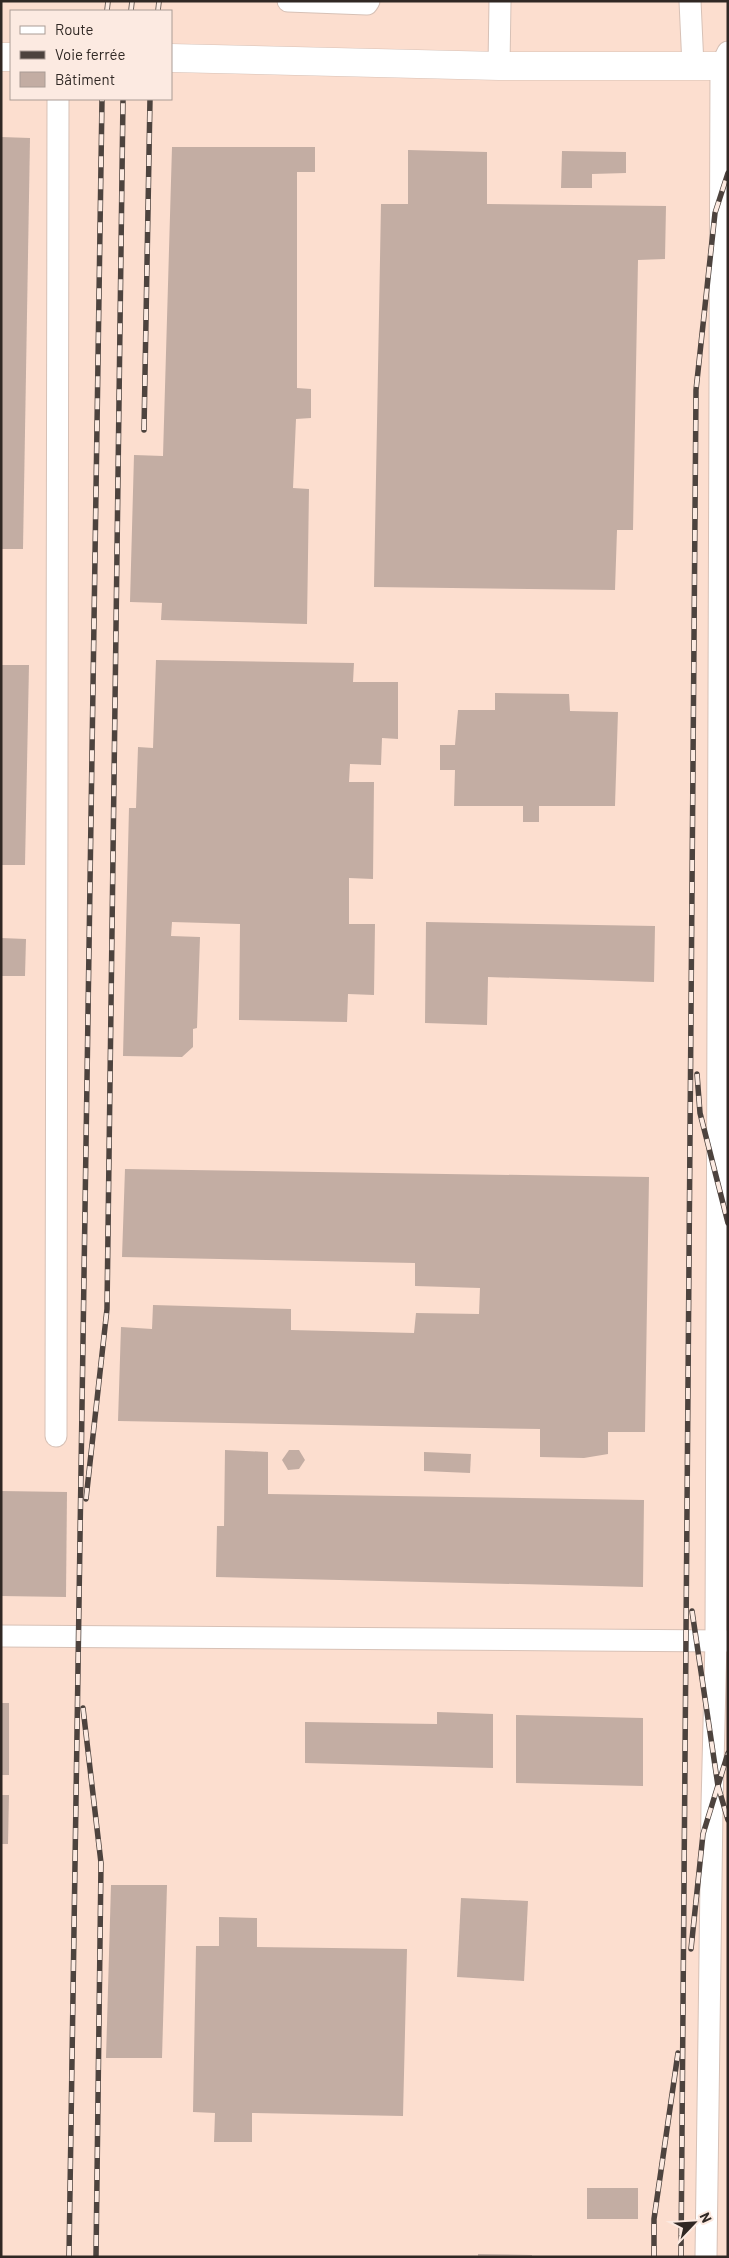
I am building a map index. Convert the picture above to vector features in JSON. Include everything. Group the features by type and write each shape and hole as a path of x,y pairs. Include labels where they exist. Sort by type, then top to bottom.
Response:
{"street":[{"path":"172,58 499,66 693,66 725,61"}],"lane":[{"path":"288,1 367,4 369,1"},
{"path":"499,66 500,1"},
{"path":"690,1 693,66"},
{"path":"706,2257 712,1806 722,1641 716,1005 725,61"},
{"path":"56,1436 58,100"},
{"path":"1,1636 722,1641"}],"shaded area":[{"path":"1,1 728,1 728,2257 1,2257"}],"building":[{"path":"1,137 30,138 23,549 1,549"},
{"path":"172,147 315,147 315,172 297,172 297,388 311,389 311,418 296,419 293,488 309,489 307,624 161,620 162,603 130,602 134,455 163,456"},
{"path":"408,150 487,152 487,204 666,206 665,259 638,260 633,530 617,530 615,590 374,587 381,204 408,204"},
{"path":"562,151 626,152 626,173 592,174 592,188 561,188"},
{"path":"156,660 354,663 353,682 398,682 398,739 382,738 381,765 350,764 349,782 374,782 373,879 349,878 349,924 375,924 374,995 348,994 347,1022 239,1020 240,924 172,922 171,936 200,937 197,1028 193,1029 193,1047 182,1057 123,1056 129,808 136,808 138,747 153,748"},
{"path":"1,665 29,665 25,865 1,865"},
{"path":"495,693 569,694 570,711 618,712 615,806 539,806 539,822 523,822 523,806 454,806 455,770 440,770 440,745 455,745 458,710 495,710"},
{"path":"426,922 655,926 654,982 488,977 487,1025 425,1023"},
{"path":"1,938 26,939 25,976 1,976"},
{"path":"125,1169 649,1177 645,1432 608,1432 608,1454 584,1458 540,1457 540,1429 118,1421 121,1327 152,1329 153,1305 291,1309 291,1330 414,1333 416,1313 479,1314 480,1288 415,1286 415,1263 122,1257"},
{"path":"225,1450 268,1452 268,1494 644,1500 643,1587 216,1577 217,1526 224,1526"},
{"path":"289,1450 299,1450 305,1460 299,1469 288,1470 282,1460"},
{"path":"424,1452 471,1454 470,1473 424,1471"},
{"path":"1,1491 67,1492 66,1597 1,1596"},
{"path":"1,1703 9,1703 9,1775 1,1775"},
{"path":"437,1712 493,1714 493,1768 305,1763 305,1722 437,1724"},
{"path":"516,1715 643,1718 643,1786 516,1783"},
{"path":"1,1795 9,1795 8,1844 1,1844"},
{"path":"111,1885 167,1885 162,2058 106,2058"},
{"path":"461,1898 528,1901 524,1981 457,1977"},
{"path":"219,1917 257,1918 257,1947 407,1949 403,2116 252,2113 252,2142 214,2142 215,2113 193,2112 196,1946 219,1946"},
{"path":"587,2188 638,2188 638,2219 587,2219"},
{"path":"478,2254 532,2255 532,2257 478,2257"}],"railway":[{"path":"107,10 108,1"},
{"path":"131,10 132,1"},
{"path":"158,10 159,1"},
{"path":"69,2257 102,100"},
{"path":"86,1499 107,1309 123,100"},
{"path":"144,430 150,100"},
{"path":"681,2257 696,390 715,213 728,173"},
{"path":"697,1074 700,1113 728,1223"},
{"path":"692,1611 718,1786 728,1820"},
{"path":"83,1708 101,1863 96,2257"},
{"path":"691,1949 703,1834 728,1753"},
{"path":"654,2257 654,2219 678,2053"}]}
